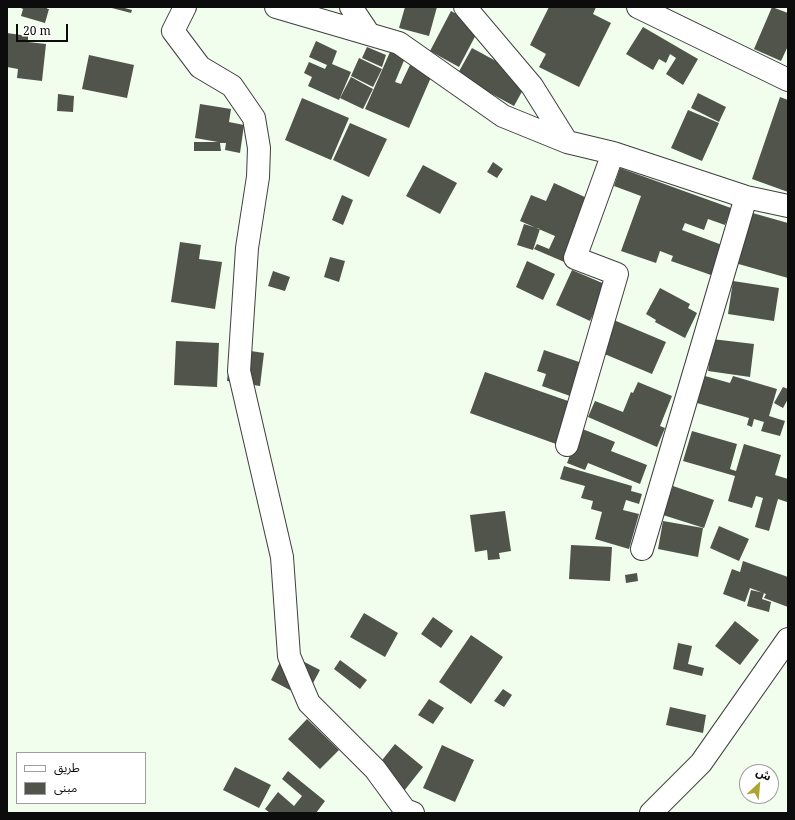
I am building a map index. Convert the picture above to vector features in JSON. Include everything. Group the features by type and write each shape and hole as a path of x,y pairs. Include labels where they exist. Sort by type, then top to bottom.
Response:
{"street":[{"path":"185,7 173,31 200,67 232,86 254,118 259,148 258,176 247,248 239,371 282,557 289,656 309,703 375,769 405,810 413,813"},
{"path":"276,7 400,43 503,116 567,142 613,153 746,197 788,206"},
{"path":"351,7 369,34"},
{"path":"465,7 532,86 567,142"},
{"path":"638,7 788,80"},
{"path":"567,445 617,274 575,258 613,153"},
{"path":"642,549 746,197"},
{"path":"651,813 701,763 788,639"}],"building":[{"path":"19,7 48,7 47,9 49,9 45,23 21,16 23,9"},
{"path":"108,7 121,7 132,10 131,13"},
{"path":"405,7 437,7 429,36 399,28"},
{"path":"549,7 596,7 593,14 611,23 579,87 539,67 546,54 530,45"},
{"path":"772,7 788,13 788,46 781,61 754,49"},
{"path":"451,11 480,27 459,67 430,51"},
{"path":"643,27 698,59 683,85 666,74 676,58 670,54 666,63 659,59 653,70 626,54"},
{"path":"7,33 28,36 28,42 46,44 42,81 17,78 18,69 7,67"},
{"path":"316,41 337,51 332,64 351,72 339,100 308,86 312,77 304,73 309,62 325,69 327,65 309,57"},
{"path":"367,47 386,55 382,67 362,58"},
{"path":"472,48 529,79 514,106 457,75"},
{"path":"390,52 405,58 395,82 401,84 410,65 432,75 409,128 365,109"},
{"path":"89,55 134,65 127,98 82,89"},
{"path":"359,58 382,69 373,87 351,76"},
{"path":"351,77 373,89 363,109 340,98"},
{"path":"698,93 726,107 719,122 691,108"},
{"path":"58,94 74,96 73,112 57,111"},
{"path":"780,97 788,100 788,192 752,179"},
{"path":"302,98 349,118 331,160 285,140"},
{"path":"200,104 231,109 229,122 244,125 240,153 225,150 226,143 220,143 221,151 194,151 194,142 218,142 195,138"},
{"path":"688,110 719,123 702,161 671,148"},
{"path":"350,123 387,139 369,177 333,160"},
{"path":"493,162 503,169 497,178 487,172"},
{"path":"423,165 457,183 440,214 406,196"},
{"path":"620,168 731,208 725,225 708,219 704,230 685,223 682,230 722,245 711,275 671,261 673,256 660,251 656,263 621,251 641,196 614,186"},
{"path":"554,183 587,198 572,232 582,236 569,264 534,249 537,244 549,249 555,236 520,221 531,195 546,201"},
{"path":"342,195 353,200 343,225 332,220"},
{"path":"749,212 788,223 788,278 735,263"},
{"path":"524,224 540,229 533,250 517,245"},
{"path":"180,242 201,245 199,259 222,262 215,309 171,302"},
{"path":"330,257 345,261 339,282 324,277"},
{"path":"527,261 555,274 543,300 516,287"},
{"path":"572,270 607,285 590,321 556,305"},
{"path":"273,271 290,277 285,291 268,286"},
{"path":"733,281 779,288 774,321 728,314"},
{"path":"660,288 690,304 688,308 697,313 685,338 655,322 656,320 646,314"},
{"path":"609,318 666,342 652,374 595,350"},
{"path":"712,339 754,344 750,377 708,371"},
{"path":"176,341 219,343 217,387 174,385"},
{"path":"231,348 264,353 260,386 227,381"},
{"path":"544,350 585,364 573,397 542,386 546,374 537,371"},
{"path":"485,372 571,402 556,444 470,413"},
{"path":"705,376 730,383 733,376 777,389 769,416 785,421 780,436 761,431 764,422 754,419 752,427 747,425 749,418 697,403"},
{"path":"638,382 672,396 660,426 665,428 657,447 588,417 595,401 623,412 631,392 633,393"},
{"path":"783,387 788,389 788,399 783,408 774,403"},
{"path":"580,428 615,442 611,451 647,465 640,484 588,463 585,470 567,463"},
{"path":"692,431 737,444 730,469 736,471 744,444 781,455 775,475 788,479 788,499 787,502 778,499 769,531 755,527 763,498 756,496 752,508 728,501 735,476 683,461"},
{"path":"564,466 632,486 631,491 642,494 639,504 626,500 623,510 639,514 629,549 595,539 602,512 591,509 593,501 581,498 585,486 560,479"},
{"path":"673,486 714,500 704,528 663,515"},
{"path":"505,511 511,551 499,553 500,559 488,560 487,550 475,552 470,515"},
{"path":"663,521 703,528 698,557 658,549"},
{"path":"719,526 749,539 739,561 710,548"},
{"path":"571,545 612,547 610,581 569,579"},
{"path":"743,561 788,577 788,607 764,598 766,594 750,588 745,602 723,594 732,569 740,572"},
{"path":"637,573 638,581 626,583 625,575"},
{"path":"751,590 764,593 762,599 771,602 769,612 747,606"},
{"path":"364,613 398,633 385,657 350,637"},
{"path":"433,617 453,631 441,648 421,634"},
{"path":"735,621 759,640 740,665 715,646"},
{"path":"471,635 503,657 471,704 439,682"},
{"path":"678,643 692,646 688,664 704,668 702,676 673,669"},
{"path":"285,652 320,670 305,698 271,680"},
{"path":"340,660 367,680 360,689 334,669"},
{"path":"503,689 512,695 504,707 494,701"},
{"path":"429,699 444,708 433,724 418,715"},
{"path":"670,707 706,715 703,733 666,725"},
{"path":"307,719 339,750 320,769 288,739"},
{"path":"395,744 423,767 400,796 371,774"},
{"path":"442,745 474,760 455,802 423,788"},
{"path":"235,767 271,785 259,808 223,790"},
{"path":"288,771 325,801 316,813 270,813 265,809 278,792 294,806 302,796 282,779"}]}
